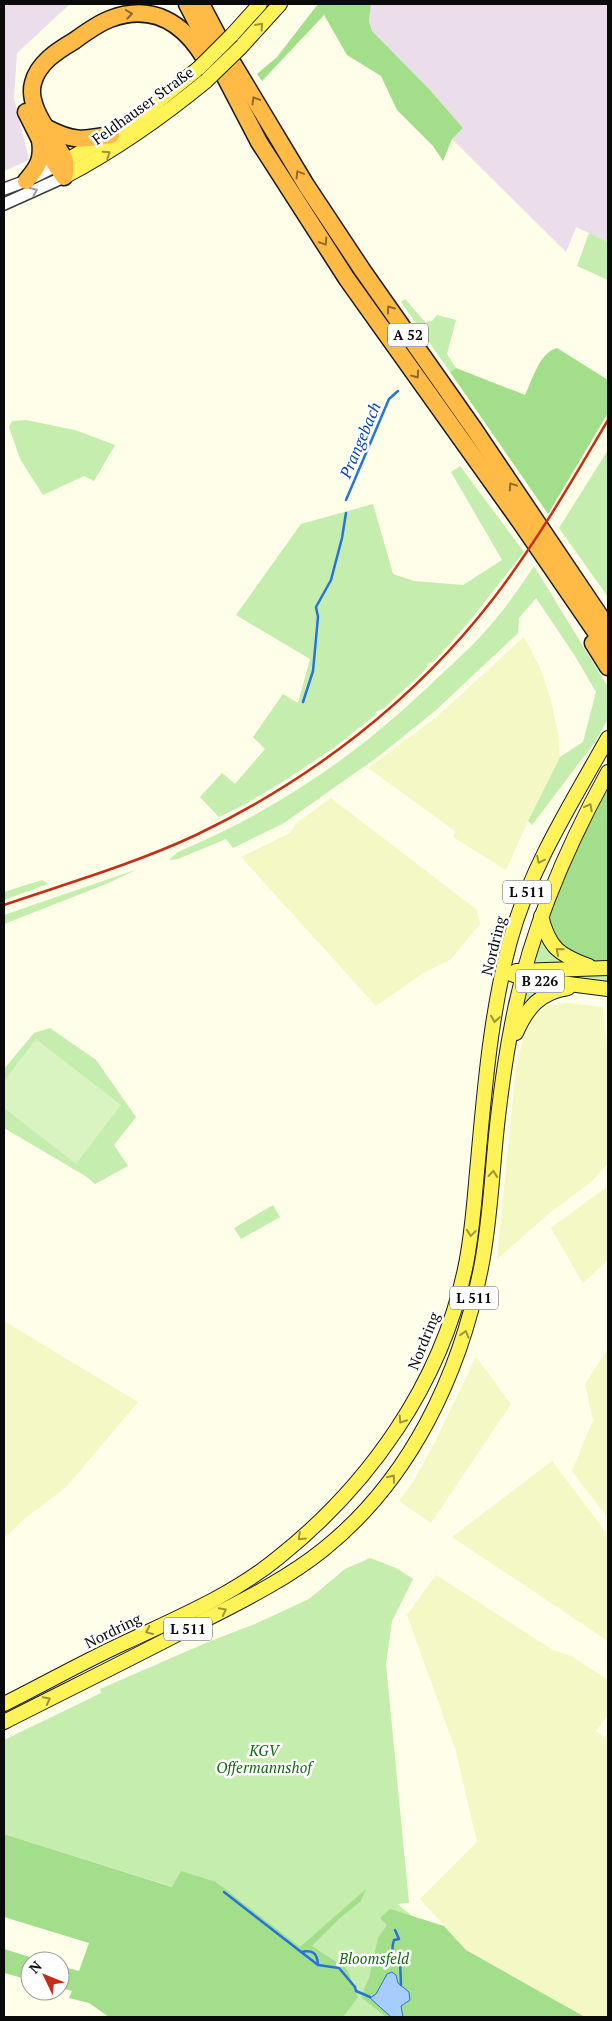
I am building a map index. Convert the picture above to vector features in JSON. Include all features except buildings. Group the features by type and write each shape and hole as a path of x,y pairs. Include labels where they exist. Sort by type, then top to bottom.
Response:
{"highway":[{"path":"111,135 81,140 44,134 26,113 23,97 25,82 32,66 47,53 95,21 115,4"},
{"name":"A 52","path":"187,4 259,142 348,278 608,650"},
{"name":"A 52","path":"201,4 224,35 306,185 362,271 474,429 608,628"},
{"path":"207,4 224,35"},
{"path":"62,168 44,134 32,98 33,83 41,66 60,49 108,20 122,15 138,13 153,15 176,25 188,35 198,47 241,121 259,142"},
{"path":"26,181 38,167 44,134"},
{"path":"521,523 546,570 608,667"},
{"path":"540,526 588,582 608,610"}],"main road":[{"name":"Feldhauser Straße","path":"62,168 146,111 199,68 224,35 260,4"},
{"name":"Feldhauser Straße","path":"62,168 100,158 140,132 206,81 240,48 280,4"},
{"name":"Nordring","path":"4,1704 253,1578 281,1556 337,1504 379,1455 422,1389 440,1350 458,1299 471,1231 485,1087 503,971 515,926 537,868 562,817 608,738"},
{"name":"L 511","path":"4,1722 223,1611 288,1574 324,1549 348,1527 374,1500 409,1454 443,1392 461,1348 482,1266 498,1116 507,1053 523,974 542,916 567,852 608,772"},
{"path":"542,916 548,939 554,948 568,957 601,968"},
{"name":"B 226","path":"523,974 601,968"},
{"name":"B 226","path":"503,971 578,986 608,989"},
{"path":"507,1053 522,1019 535,1002 553,991 578,986"}],"street":[{"name":"Feldhauser Straße","path":"4,189 62,168"},
{"name":"Feldhauser Straße","path":"4,204 62,168"}],"shaded area":[{"path":"4,4 70,4 17,53 14,98 29,160 4,171"},
{"path":"371,4 608,4 608,242 576,227 566,252 452,139 463,128 430,90 372,31 369,21"}],"green space":[{"path":"318,4 371,4 369,21 372,31 430,90 463,128 452,139 443,161 433,146 397,110 381,76 347,55 324,15 262,81 257,74 277,57"},
{"path":"589,233 608,242 608,280 577,266"},
{"path":"405,299 425,322 432,321 437,315 456,320 447,354 456,368 450,372 401,302"},
{"path":"557,348 608,380 608,413 548,514 450,372 456,368 525,395 541,361 546,355"},
{"path":"26,420 75,430 115,445 94,481 84,476 43,495 20,459 9,427 12,421"},
{"path":"608,450 608,597 559,528"},
{"path":"460,466 524,552 468,623 434,661 429,663 424,671 384,708 376,712 375,715 335,747 284,781 242,806 219,817 200,797 222,773 235,784 265,749 253,737 283,694 298,703 310,659 236,615 301,524 373,504 393,574 414,581 463,585 502,560 451,472"},
{"path":"534,566 608,687 608,719 595,742 532,825 528,821 560,757 583,742 596,692 575,656 536,598 519,618 518,633 436,710 379,756 284,823 233,848 226,839 178,859 169,860 178,852 248,819 280,800 342,760 371,737 475,642 501,612"},
{"path":"524,637 540,668 550,697 558,733 560,757 506,870 453,837 455,831 368,768 435,718"},
{"path":"608,789 608,962 595,962 559,950 547,921 575,852"},
{"path":"331,798 477,910 480,924 450,960 423,973 376,1006 241,857 290,833 295,824"},
{"path":"138,869 106,884 4,924 4,915"},
{"path":"42,880 48,884 4,900 4,892"},
{"path":"541,935 574,965 532,966"},
{"path":"532,974 608,974 608,985"},
{"path":"528,982 560,986 520,1011"},
{"path":"568,1003 603,1007 608,1056 608,1163 590,1183 552,1211 497,1259 516,1067 526,1028 538,1012 550,1005"},
{"path":"50,1028 96,1060 136,1117 114,1145 128,1166 95,1184 87,1177 4,1128 4,1069 34,1033"},
{"path":"36,1039 121,1105 76,1164 4,1108 4,1081"},
{"path":"608,1186 608,1260 583,1283 551,1228"},
{"path":"273,1205 280,1217 241,1239 234,1228"},
{"path":"4,1321 138,1402 66,1487 24,1519 4,1538"},
{"path":"608,1349 608,1518 572,1471 593,1420 585,1384"},
{"path":"476,1357 511,1404 431,1523 399,1501 413,1482 434,1444"},
{"path":"552,1461 608,1535 608,1641 452,1537"},
{"name":"KGV Offermannshof","path":"370,1558 396,1568 413,1579 392,1621 386,1664 409,1903 397,1904 424,1925 460,2017 257,2017 224,1889 216,1882 173,1887 4,1834 4,1740 101,1693 100,1689 208,1642 255,1624 309,1599 345,1569"},
{"path":"436,1575 553,1650 571,1656 608,1680 608,1715 596,1731 604,1737 608,1734 608,2017 585,2017 466,1950 420,1899 477,1842 455,1748 407,1615"},
{"path":"4,1834 172,1887 181,1871 216,1882 300,1947 366,1889 361,1901 339,1919 312,1946 347,1969 358,1997 343,2017 109,2017 89,2003 70,1998 72,1991 70,1990 70,1969 79,1971 89,1943 4,1917"},
{"name":"Bloomsfeld","path":"390,1909 444,1926 466,1950 585,2017 386,2017 361,1997 369,1978 378,1938 387,1925 380,1918"},
{"path":"4,1949 20,1954 20,1977 4,1973"}],"water":[{"path":"392,1972 396,1975 398,1983 409,1992 410,2000 401,2006 403,2017 391,2017 370,1998 376,1994 387,1974"}],"waterway":[{"name":"Prangebach","path":"346,500 389,399 398,391"},
{"name":"Prangebach","path":"303,702 313,671 318,617 316,607 331,580 342,538 346,513"},
{"path":"224,1892 318,1965 339,1968 355,1987 356,1991 370,1997"},
{"path":"395,1930 399,1939 394,1940 392,1949 395,1957 400,1961 401,1985"},
{"path":"301,1952 308,1951 315,1954 318,1964"}],"railway":[{"path":"4,905 125,864 196,835 280,789 320,763 358,734 395,704 430,671 463,636 493,599 539,534 608,420"}]}
